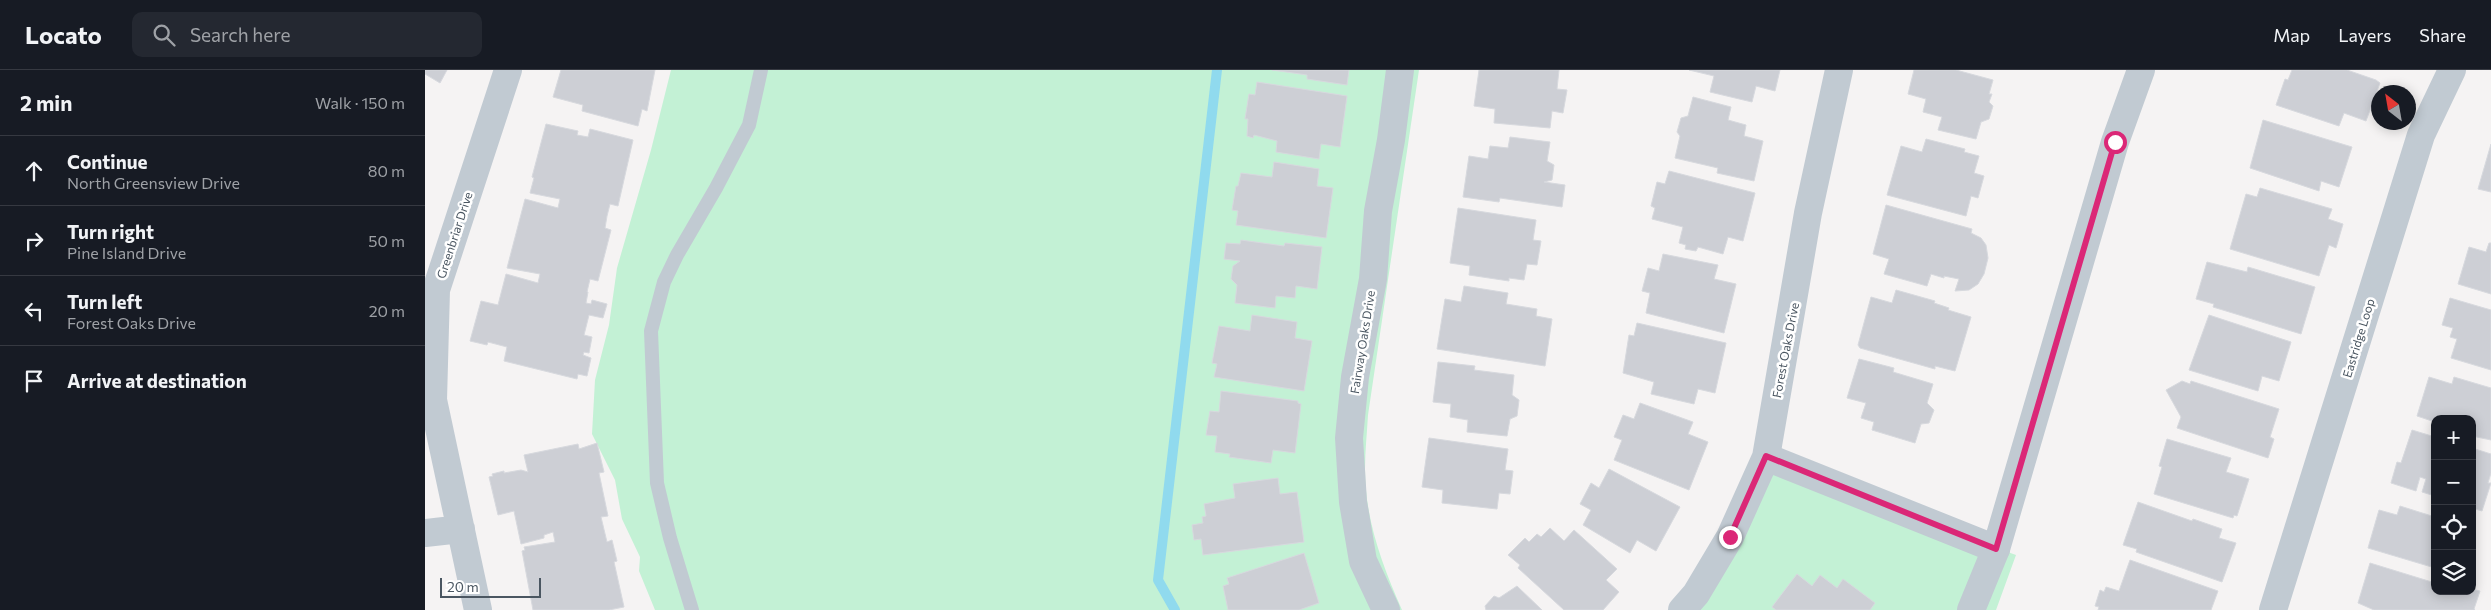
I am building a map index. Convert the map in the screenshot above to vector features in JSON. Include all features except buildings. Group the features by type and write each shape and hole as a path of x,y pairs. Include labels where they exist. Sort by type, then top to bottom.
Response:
{"street":[{"name":"Greenbriar Drive","path":"478,610 433,400 431,288 507,70"},
{"name":"Fairway Oaks Drive","path":"1386,610 1363,561 1353,502 1349,438 1355,377 1373,279 1378,211 1391,140 1400,70"},
{"name":"Forest Oaks Drive","path":"1682,610 1696,594 1730,537 1766,456 1808,213 1839,70"},
{"path":"1971,610 1996,549 2115,142 2141,70"},
{"name":"Eastridge Loop","path":"2273,610 2421,135 2453,70"},
{"path":"1766,456 1996,549"},
{"path":"425,533 461,529"}],"lane":[{"path":"692,610 657,483 651,331 664,282 673,262 717,188 749,125 761,70"}],"green space":[{"path":"671,70 1419,70 1368,415 1365,462 1366,488 1371,524 1388,576 1402,610 655,610 639,571 640,557 622,519 615,480 592,434 595,380 609,325 617,268 651,150"},
{"path":"1769,466 2016,555 1996,610 1691,610"}],"waterway":[{"path":"1175,610 1158,580 1217,70"}],"route":[{"path":"1730,537 1766,456 1996,549 2100,199 2115,142"}]}
